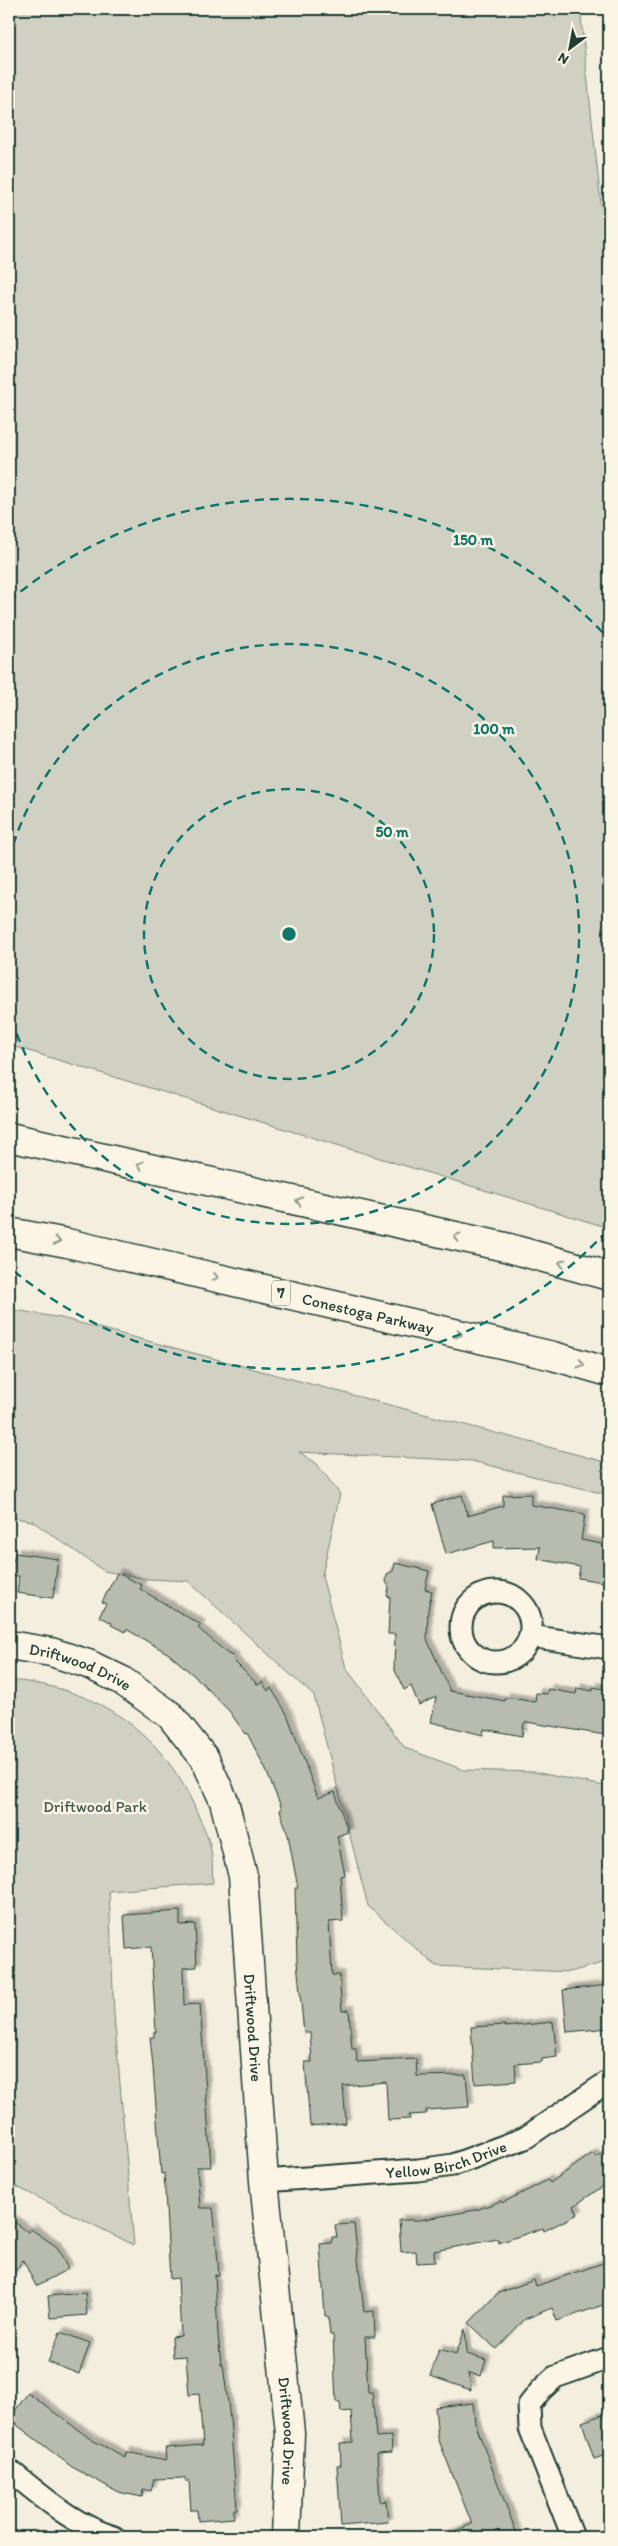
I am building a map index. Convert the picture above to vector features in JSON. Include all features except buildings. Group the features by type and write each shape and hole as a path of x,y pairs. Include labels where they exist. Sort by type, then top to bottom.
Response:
{"main road":[{"path":"9,1137 505,1247 609,1276"},
{"name":"Conestoga Parkway","path":"9,1232 106,1252 553,1356 609,1372"},
{"name":"Driftwood Drive","path":"9,1645 51,1652 88,1664 121,1680 170,1715 205,1759 224,1802 243,1876 264,2181 290,2433 286,2537"}],"street":[{"path":"530,1636 609,1648"},
{"name":"Yellow Birch Drive","path":"264,2181 418,2170 453,2165 525,2138 609,2080"},
{"path":"573,2537 530,2428 529,2404 555,2377 609,2358"},
{"path":"9,2470 72,2519 98,2533 114,2537"}],"green space":[{"path":"9,9 580,9 609,278 609,1228 9,1045"},
{"path":"9,1309 61,1318 609,1463 609,1495 472,1461 299,1452 316,1463 340,1494 322,1576 346,1668 405,1748 464,1770 534,1772 609,1787 609,1961 570,1972 436,1966 368,1906 314,1696 188,1581 148,1579 104,1571 32,1521 9,1517"},
{"name":"Driftwood Park","path":"9,1680 41,1684 71,1693 99,1704 125,1720 147,1739 167,1761 185,1787 204,1827 210,1845 213,1883 109,1891 114,2015 134,2245 9,2183"}]}
